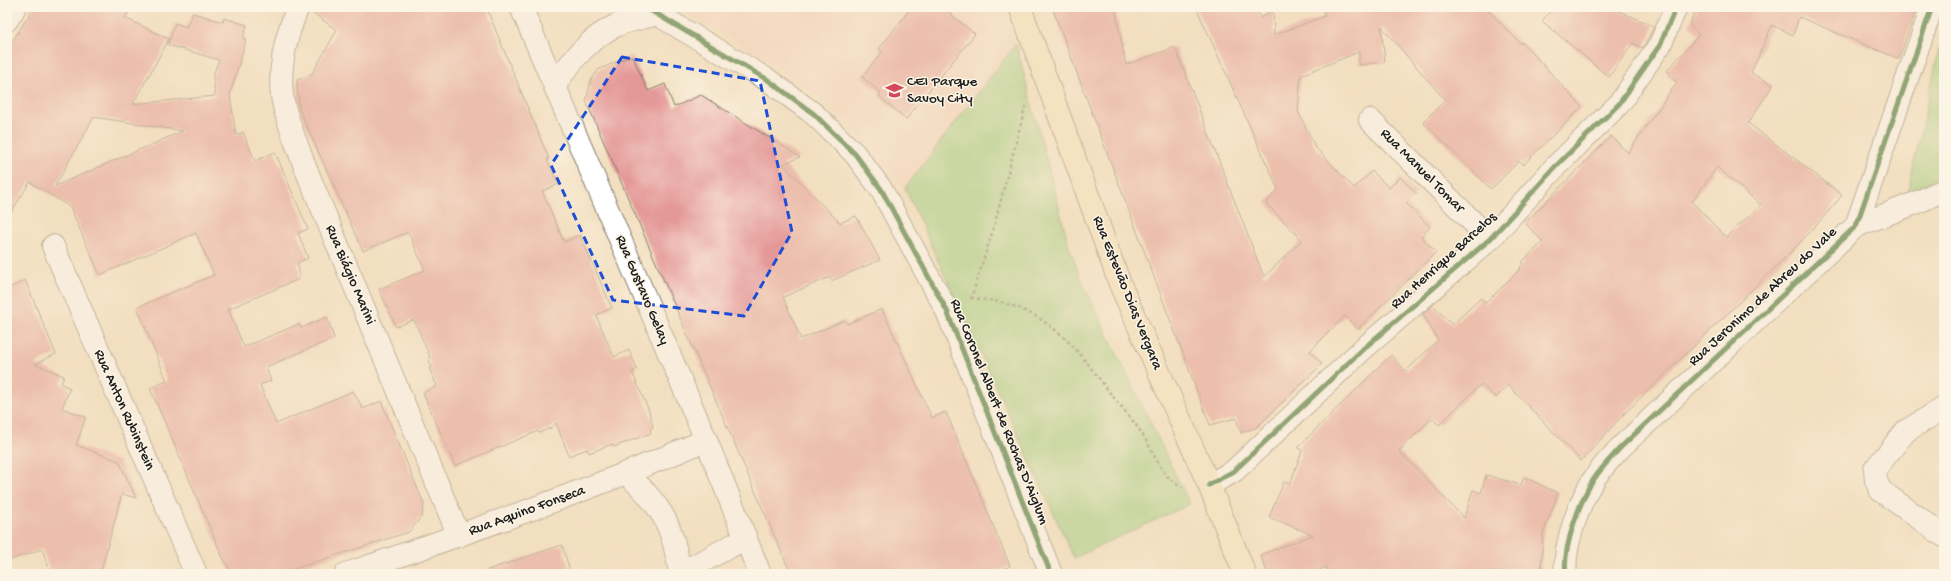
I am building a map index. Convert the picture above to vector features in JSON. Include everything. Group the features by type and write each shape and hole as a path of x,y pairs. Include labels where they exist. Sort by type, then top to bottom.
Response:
{"street":[{"path":"7,20 15,7"},
{"name":"Rua Biágio Marini","path":"298,7 289,28 282,67 284,105 305,167 459,536"},
{"name":"Rua Gustavo Gelay","path":"521,7 706,440 760,574"},
{"name":"Rua Estevão Dias Vergara","path":"1020,7 1120,284 1209,485 1245,574"},
{"name":"Rua Henrique Barcelos","path":"1209,485 1234,471 1362,350 1490,240 1556,166 1619,104 1660,45 1676,7"},
{"name":"Rua Jeronimo de Abreu do Vale","path":"1566,574 1565,566 1570,531 1593,480 1620,448 1856,226 1932,7"},
{"name":"Rua Coronel Albert de Rochas D'Aiglum","path":"555,85 573,59 595,37 651,11 768,80 814,114 854,154 881,189 947,311 1051,574"},
{"name":"Rua Manuel Tomar","path":"1370,120 1490,240"},
{"path":"1856,226 1918,202 1944,190"},
{"name":"Rua Anton Rubinstein","path":"53,246 196,574"},
{"path":"1944,408 1906,431 1875,469 1876,481 1881,491 1944,536"},
{"name":"Rua Aquino Fonseca","path":"346,574 459,536 627,474 706,440"},
{"path":"627,474 649,494 665,518 676,545 680,574 746,538"}],"path":[{"path":"971,298 994,230 1027,102 1044,74"},
{"path":"947,311 971,298 1003,302 1030,313 1060,332 1082,356 1143,436 1164,473 1174,483 1187,489 1197,489 1209,485"}],"highlighted area":[{"path":"622,57 760,81 792,232 744,316 613,300 551,165"}],"shaded area":[{"name":"CEI Parque Savoy City","path":"676,7 999,7 1016,44 905,188 835,110 783,71"}],"green space":[{"path":"1016,44 1069,246 1081,280 1190,504 1074,558 905,188"},
{"path":"1939,49 1944,53 1944,173 1907,195"}],"building":[{"path":"34,7 132,7 125,18 169,39 133,104 215,96 213,75 219,60 168,45 175,23 186,27 193,13 223,22 224,18 247,25 243,38 246,39 230,95 236,135 243,132 255,161 275,152 308,229 298,233 308,258 297,263 299,279 228,309 244,347 299,324 301,328 327,317 334,338 266,367 271,381 260,385 276,424 353,391 363,409 381,401 424,504 422,516 409,532 278,574 232,574 223,558 150,388 167,381 137,307 214,275 196,233 100,275 70,207 30,182 7,219 7,50","holes":["94,117 183,131 55,186"]},
{"path":"310,7 486,7 549,159 547,160 559,184 542,191 564,242 580,235 612,308 596,315 614,357 629,350 637,369 632,372 649,411 653,427 650,429 651,433 614,447 612,444 589,453 587,449 569,456 556,423 551,428 539,433 538,431 455,466 423,393 437,386 429,368 432,367 428,358 430,357 415,322 413,320 396,327 379,289 425,270 408,232 363,251 299,109 297,80 312,74 337,30 310,11"},
{"path":"912,7 942,7 975,34 906,119 879,96 881,93 862,77 882,52 879,49"},
{"path":"1052,7 1115,7 1126,65 1175,47 1264,277 1302,240 1266,203 1278,189 1196,7 1257,7 1260,18 1273,10 1274,35 1325,16 1322,7 1485,7 1521,44 1522,42 1582,107 1523,165 1519,161 1491,189 1423,122 1445,100 1381,26 1385,62 1359,65 1359,52 1301,75 1298,111 1315,147 1354,188 1372,171 1389,188 1400,177 1417,194 1407,204 1430,227 1421,237 1436,252 1358,329 1345,316 1310,351 1322,364 1257,427 1241,433 1236,418 1210,425"},
{"path":"1554,7 1609,7 1654,26 1645,45 1642,48 1633,43 1609,77 1542,21"},
{"path":"1698,7 1917,7 1899,59 1799,17 1793,35 1772,25 1751,73 1773,85 1748,123 1842,195 1794,249 1624,414 1581,461 1508,385 1496,398 1481,384 1439,425 1432,418 1399,451 1464,518 1473,490 1481,493 1486,475 1521,485 1524,477 1558,493 1543,534 1541,574 1452,572 1452,574 1329,574 1326,567 1310,574 1268,574 1260,555 1313,535 1269,517 1284,482 1290,484 1302,451 1298,447 1391,355 1406,371 1438,340 1423,314 1433,305 1452,325 1481,298 1486,303 1521,268 1520,267 1523,264 1522,262 1543,242 1525,223 1611,136 1628,153 1677,82 1669,77 1671,75 1667,71 1699,35 1689,25","holes":["1717,167 1761,205 1726,237 1692,202"]},
{"path":"632,55 648,91 665,84 674,107 701,95 800,157 783,164 840,223 856,216 880,260 831,281 830,277 783,297 801,339 845,320 847,324 882,309 932,418 946,412 1010,566 991,574 791,574 586,101 591,80 598,70"},
{"path":"25,280 56,354 35,364 64,376 61,384 70,388 62,408 86,417 76,445 119,461 136,498 122,494 100,574 51,574 42,549 7,561 7,289"},
{"path":"562,545 571,574 488,574 487,570"}],"cycle path":[{"path":"645,7 768,80 814,114 855,154 881,189 947,311 1051,574"},
{"path":"1209,485 1234,471 1362,350 1490,239 1556,166 1619,104 1660,45 1676,7"},
{"path":"1566,574 1565,564 1569,538 1573,525 1583,499 1603,467 1620,448 1856,226 1932,7"}],"place":[{"name":"CEI Parque Savoy City","path":"894,91"}]}
